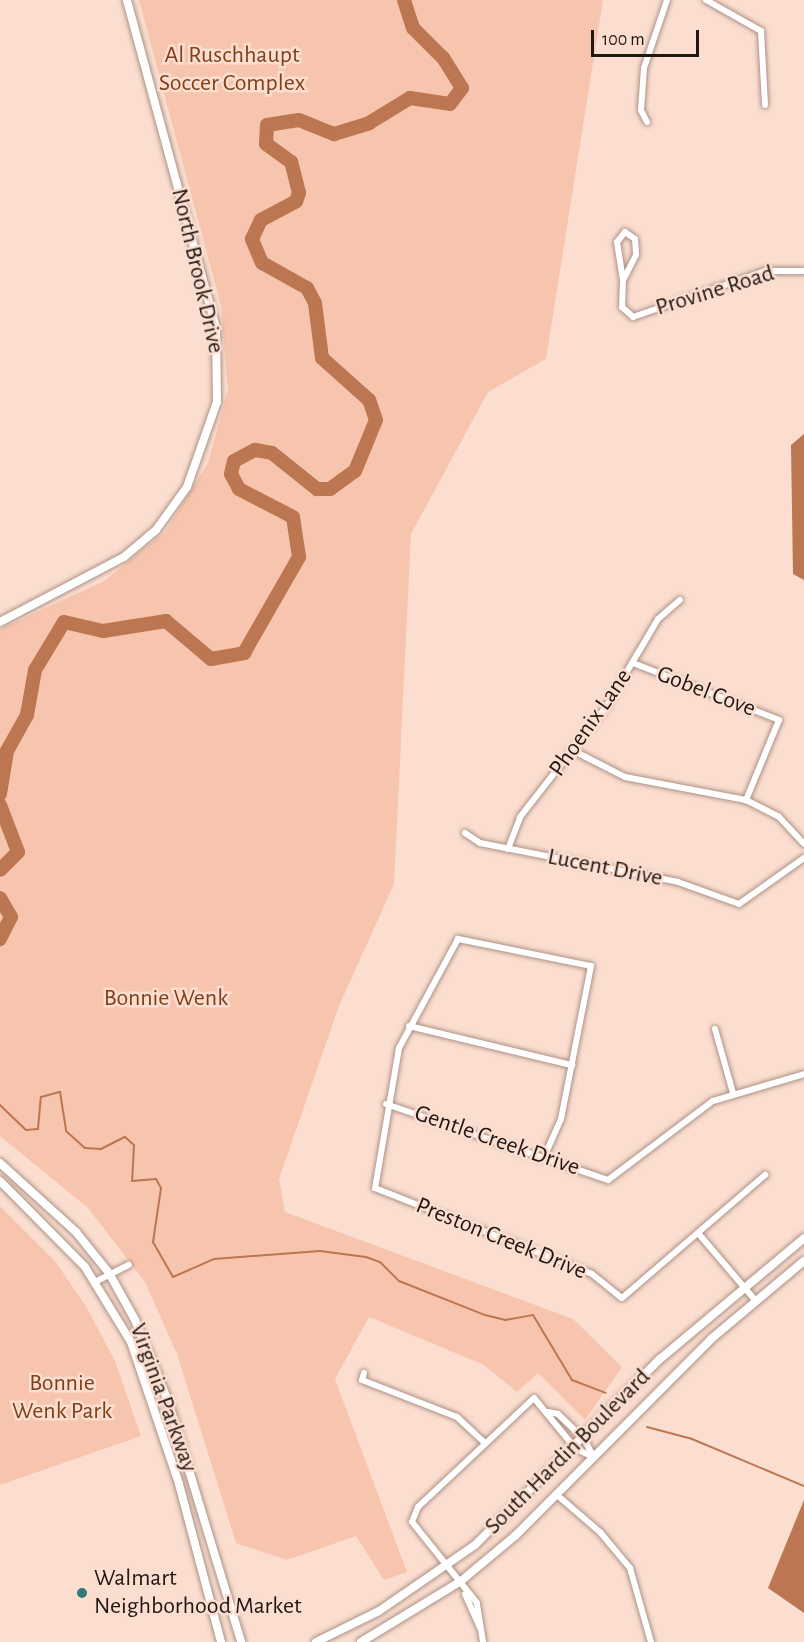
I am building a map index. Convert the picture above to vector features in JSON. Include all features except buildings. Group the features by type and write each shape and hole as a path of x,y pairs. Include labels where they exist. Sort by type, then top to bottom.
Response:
{"main road":[{"name":"North Brook Drive","path":"0,622 124,557 156,530 187,487 217,402 216,327 127,0"},
{"name":"Virginia Parkway","path":"0,1163 58,1212 109,1273 148,1347 177,1430 241,1642"},
{"name":"Virginia Parkway","path":"0,1181 55,1233 95,1282 137,1356 163,1434 221,1642"},
{"name":"South Hardin Boulevard","path":"316,1642 379,1611 475,1545 584,1439 660,1359 743,1286 804,1238"},
{"name":"South Hardin Boulevard","path":"361,1642 457,1584 557,1495 593,1457 755,1300 804,1261"},
{"path":"163,1434 177,1430"}],"street":[{"path":"647,122 641,110 644,68 667,0"},
{"path":"706,0 761,31 765,105"},
{"path":"626,232 635,239 636,255 623,280 617,242 626,232"},
{"name":"Provine Road","path":"623,280 627,315 640,315 765,271 804,271"},
{"name":"Phoenix Lane","path":"508,849 520,817 574,751 633,663 658,619 680,600"},
{"name":"Gobel Cove","path":"633,663 779,720 746,800"},
{"path":"574,751 625,777 746,800 779,817 804,844"},
{"name":"Lucent Drive","path":"465,833 508,849 678,882 744,903 804,858"},
{"path":"386,1104 409,1026 458,939 591,966 561,1119 546,1155"},
{"path":"409,1026 572,1065"},
{"path":"715,1029 733,1093 804,1074"},
{"name":"Gentle Creek Drive","path":"386,1104 546,1155 608,1180 691,1113 733,1093"},
{"name":"Preston Creek Drive","path":"386,1104 375,1188 592,1274 622,1298 698,1233"},
{"path":"755,1300 698,1233 765,1175"},
{"path":"95,1282 129,1265"},
{"path":"364,1373 362,1380 457,1417 484,1443"},
{"path":"483,1642 477,1603 465,1594 412,1522 418,1507 534,1398 548,1412 552,1425 575,1448 593,1457"},
{"path":"548,1412 558,1414 584,1439 593,1457"},
{"path":"557,1495 600,1532 630,1568 651,1642"},
{"path":"465,1594 480,1628"}],"green space":[{"path":"139,0 603,0 546,359 488,392 411,534 394,884 339,1006 279,1179 285,1212 573,1319 622,1367 585,1420 538,1373 517,1392 484,1365 369,1317 335,1379 407,1572 384,1580 356,1536 287,1560 236,1543 177,1354 145,1282 88,1208 0,1136 0,629 104,581 165,532 208,463 228,390 221,306"},
{"name":"Bonnie Wenk Park","path":"0,1206 55,1261 87,1308 115,1361 141,1436 0,1485"}],"shaded area":[{"path":"804,434 804,580 793,574 791,445"},
{"path":"804,1500 804,1613 768,1588"}],"waterway":[{"path":"0,794 7,751 27,715 35,670 64,622 103,631 166,621 211,659 244,653 299,557 293,517 239,489 231,474 234,461 255,450 272,453 317,489 330,489 355,471 376,420 369,400 322,358 315,303 307,288 262,263 252,239 261,220 296,201 299,193 291,162 266,144 267,125 299,120 334,134 369,123 410,98 450,104 462,88 443,58 413,28 404,0"},
{"path":"0,805 18,852 0,870"},
{"path":"0,898 11,917 0,939"},
{"path":"0,1105 26,1130 38,1129 41,1097 60,1092 66,1131 85,1148 101,1149 125,1137 134,1145 132,1181 156,1179 161,1188 153,1242 173,1277 214,1259 320,1251 366,1257 380,1262 399,1281 485,1315 505,1320 533,1315 572,1380 606,1393"},
{"path":"647,1427 692,1439 804,1486"}],"place":[{"name":"Walmart Neighborhood Market","path":"82,1593"}],"park label":[{"name":"Al Ruschhaupt Soccer Complex","path":"232,70"},
{"name":"Bonnie Wenk","path":"166,999"}]}
